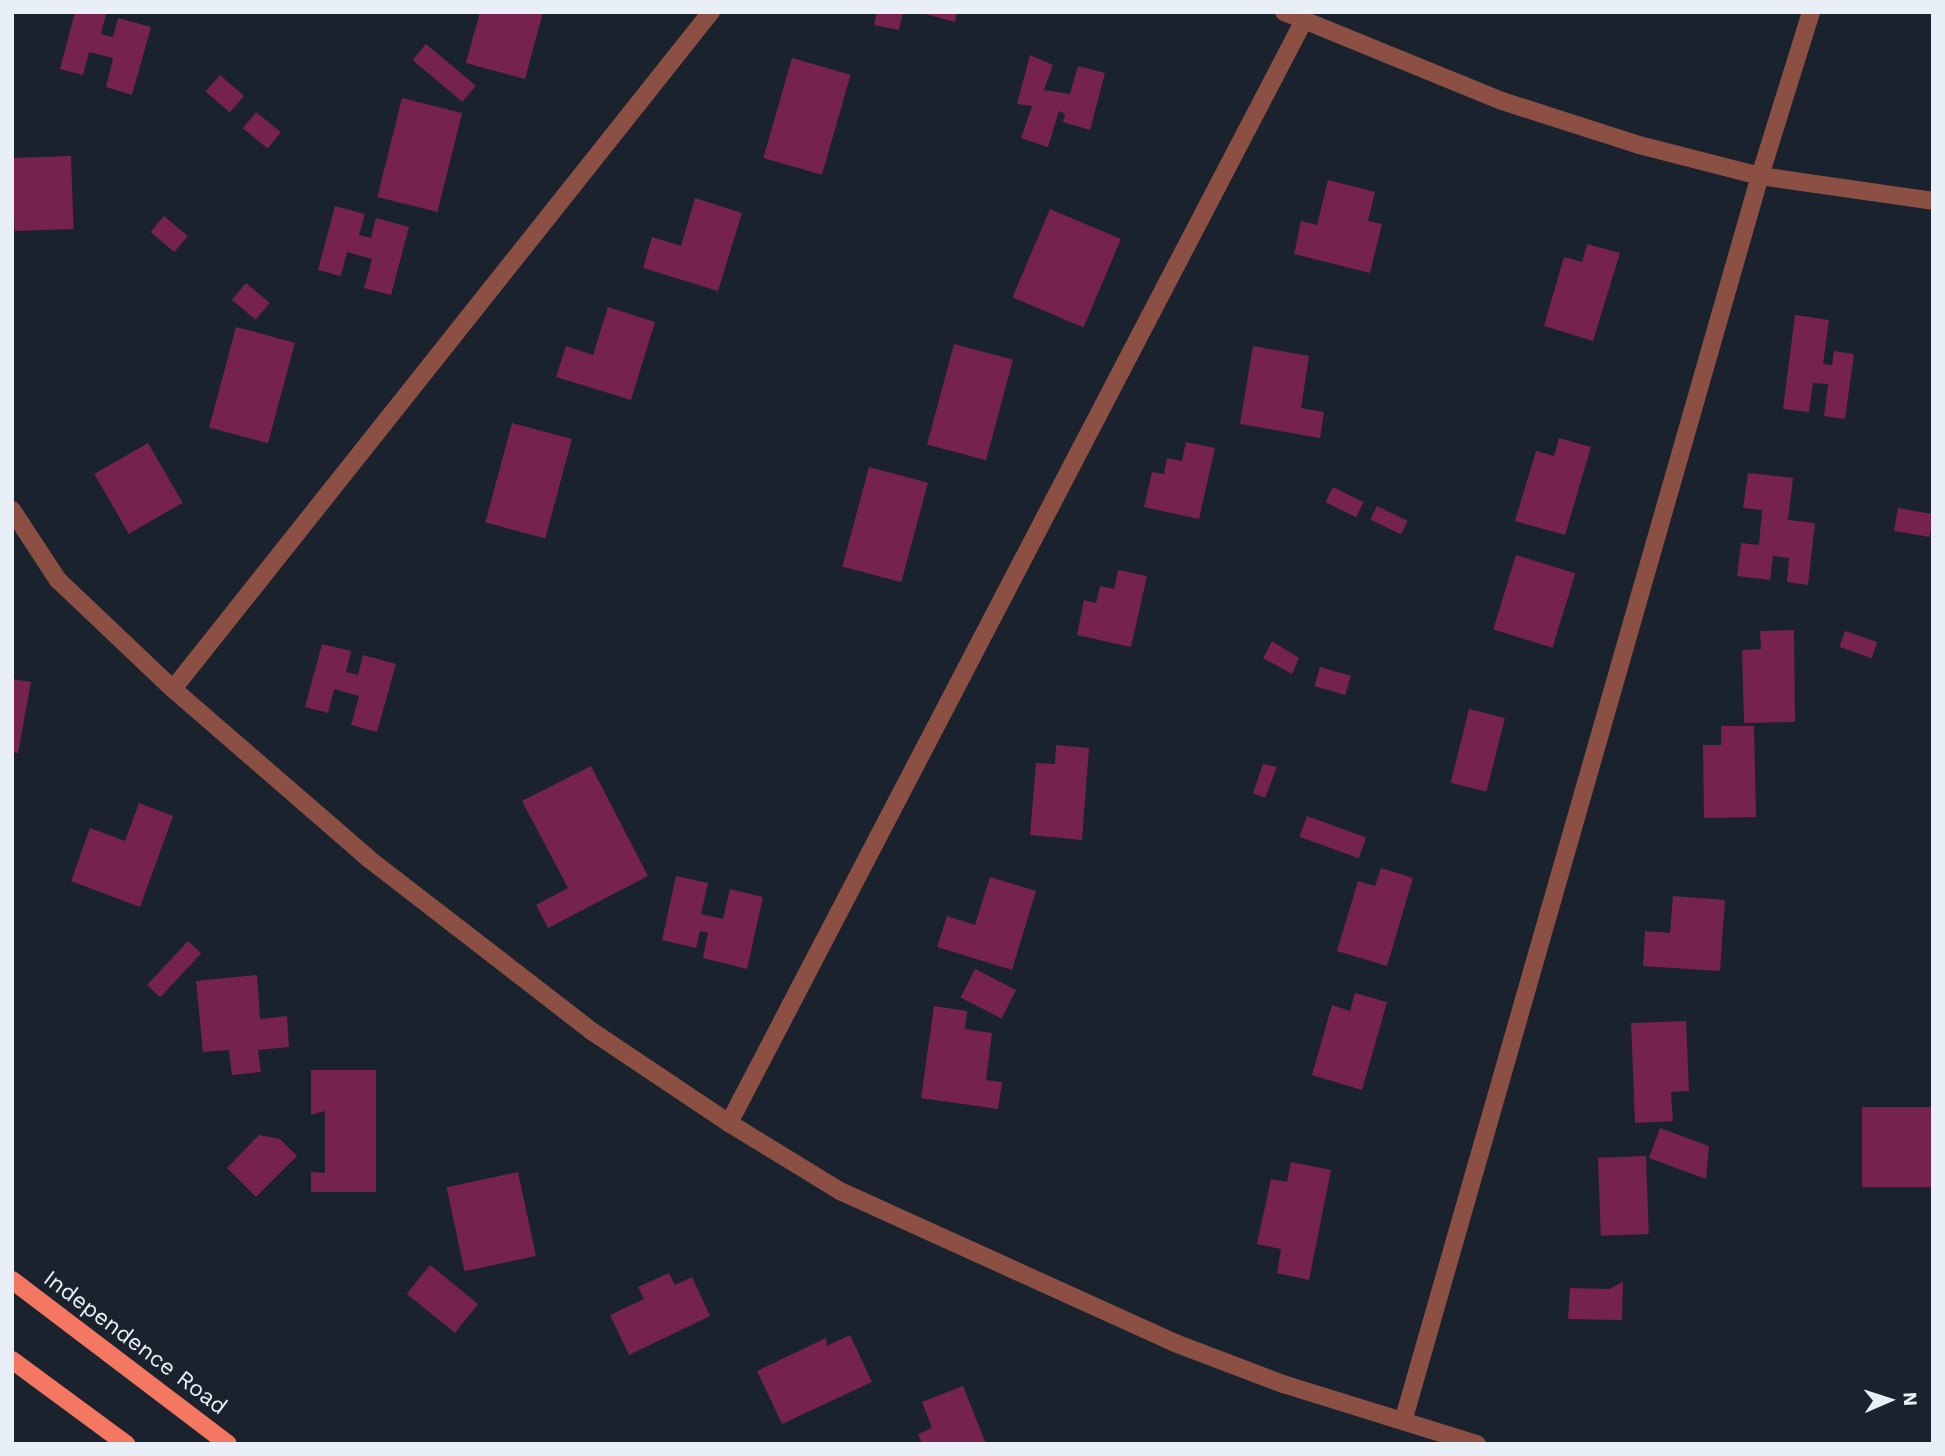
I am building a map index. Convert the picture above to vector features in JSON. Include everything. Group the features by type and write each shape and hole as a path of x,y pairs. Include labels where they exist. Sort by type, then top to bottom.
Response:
{"main road":[{"name":"Independence Road","path":"12,1280 228,1444"},
{"path":"12,1360 126,1444"}],"street":[{"path":"173,689 711,12"},
{"path":"1284,12 1502,101 1639,145 1760,176 1933,201"},
{"path":"1404,1418 1760,176 1811,12"},
{"path":"729,1123 1303,22"},
{"path":"12,510 58,580 173,689 369,859 593,1032 729,1123 840,1191 1175,1343 1283,1384 1404,1418 1477,1444"}],"building":[{"path":"75,12 106,14 101,34 113,37 118,18 151,27 132,95 106,87 113,58 89,52 83,75 60,69"},
{"path":"480,12 543,12 525,79 466,63"},
{"path":"877,12 903,12 899,30 874,25"},
{"path":"918,12 957,12 955,22"},
{"path":"426,44 476,86 462,102 413,60"},
{"path":"1030,55 1053,65 1044,90 1070,94 1078,66 1105,73 1090,130 1063,122 1065,114 1059,111 1048,147 1021,138 1032,106 1017,104"},
{"path":"792,58 851,75 822,175 763,158"},
{"path":"220,75 244,96 230,113 206,92"},
{"path":"402,98 462,113 437,212 377,197"},
{"path":"256,112 281,132 268,148 243,128"},
{"path":"71,156 74,229 15,231 12,158"},
{"path":"1328,180 1375,192 1368,221 1382,224 1370,273 1294,254 1301,221 1317,225"},
{"path":"695,198 742,213 718,291 643,268 652,237 681,246"},
{"path":"335,206 365,214 359,235 371,238 376,218 409,227 391,295 364,288 372,259 347,252 341,276 318,270"},
{"path":"1050,209 1121,239 1083,327 1012,297"},
{"path":"164,216 188,236 174,252 151,232"},
{"path":"1587,244 1620,253 1593,341 1544,326 1564,257 1582,262"},
{"path":"246,283 270,303 256,320 232,300"},
{"path":"608,307 655,322 631,400 556,377 566,346 593,355"},
{"path":"1795,315 1829,320 1823,364 1832,365 1834,351 1854,354 1845,419 1824,416 1828,384 1813,383 1809,412 1783,409"},
{"path":"236,327 295,343 268,443 209,427"},
{"path":"954,344 1013,360 986,460 927,444"},
{"path":"1253,346 1309,356 1301,408 1324,412 1320,438 1240,424"},
{"path":"512,423 572,439 545,539 485,522"},
{"path":"1559,438 1591,447 1565,535 1515,521 1536,451 1554,456"},
{"path":"1186,442 1215,448 1199,519 1144,507 1152,472 1164,474 1167,458 1182,461"},
{"path":"148,443 183,503 129,534 94,474"},
{"path":"869,467 928,483 901,582 842,566"},
{"path":"1748,473 1793,478 1788,520 1815,523 1808,585 1787,582 1789,558 1773,556 1770,580 1737,576 1741,543 1759,545 1762,510 1743,508"},
{"path":"1333,487 1364,502 1356,517 1326,502"},
{"path":"1377,506 1408,521 1401,534 1370,519"},
{"path":"1898,508 1933,514 1929,537 1894,531"},
{"path":"1516,555 1575,573 1552,648 1493,630"},
{"path":"1118,570 1147,576 1131,647 1077,635 1084,600 1096,603 1100,586 1114,589"},
{"path":"1794,630 1795,722 1744,723 1742,650 1761,649 1760,631"},
{"path":"1845,631 1877,642 1872,658 1839,647"},
{"path":"1272,641 1299,658 1292,674 1263,658"},
{"path":"322,644 351,651 346,672 358,675 363,655 396,664 377,732 351,725 359,696 334,689 328,713 305,707"},
{"path":"1320,667 1351,676 1345,695 1314,686"},
{"path":"12,679 31,682 18,753 12,752"},
{"path":"1469,709 1505,718 1487,792 1451,783"},
{"path":"1721,726 1754,726 1756,817 1704,818 1703,745 1721,745"},
{"path":"1056,745 1089,748 1082,840 1030,835 1036,763 1055,764"},
{"path":"1263,764 1277,767 1265,798 1253,793"},
{"path":"591,766 648,876 548,928 536,905 568,888 522,801"},
{"path":"139,803 173,816 140,907 71,881 90,828 125,841"},
{"path":"1307,816 1366,838 1359,858 1299,837"},
{"path":"1381,868 1413,878 1387,966 1337,951 1358,881 1375,886"},
{"path":"676,876 708,883 701,914 723,919 730,889 763,897 747,969 703,958 708,933 700,931 696,948 662,940"},
{"path":"990,877 1036,891 1012,970 937,947 947,916 975,925"},
{"path":"1673,896 1725,900 1720,971 1643,966 1645,931 1670,933"},
{"path":"188,941 201,953 160,997 147,985"},
{"path":"975,969 1016,990 1001,1018 960,998"},
{"path":"257,975 260,1019 287,1016 289,1047 258,1050 261,1072 232,1075 229,1050 203,1052 196,981"},
{"path":"1355,993 1387,1002 1362,1090 1312,1075 1332,1005 1350,1011"},
{"path":"934,1006 967,1011 965,1029 992,1033 986,1080 1002,1082 998,1109 921,1098"},
{"path":"1686,1021 1689,1091 1671,1092 1673,1121 1635,1123 1631,1023"},
{"path":"311,1070 376,1070 376,1192 311,1192 311,1172 325,1173 325,1111 311,1115"},
{"path":"1862,1107 1933,1107 1933,1187 1862,1187"},
{"path":"1660,1128 1709,1146 1706,1179 1649,1158"},
{"path":"259,1135 280,1139 297,1156 256,1197 227,1168"},
{"path":"1646,1156 1649,1234 1601,1236 1598,1158"},
{"path":"1291,1162 1331,1170 1309,1280 1277,1273 1281,1249 1257,1244 1271,1179 1287,1182"},
{"path":"518,1172 536,1256 464,1271 447,1187"},
{"path":"430,1265 478,1304 455,1333 407,1294"},
{"path":"669,1273 675,1285 692,1277 710,1316 629,1355 610,1315 644,1299 638,1287"},
{"path":"1623,1282 1622,1320 1568,1319 1570,1288 1609,1289"},
{"path":"850,1335 872,1382 782,1424 757,1371 826,1338 827,1346"},
{"path":"963,1386 986,1444 922,1444 918,1434 932,1428 922,1402"}]}
